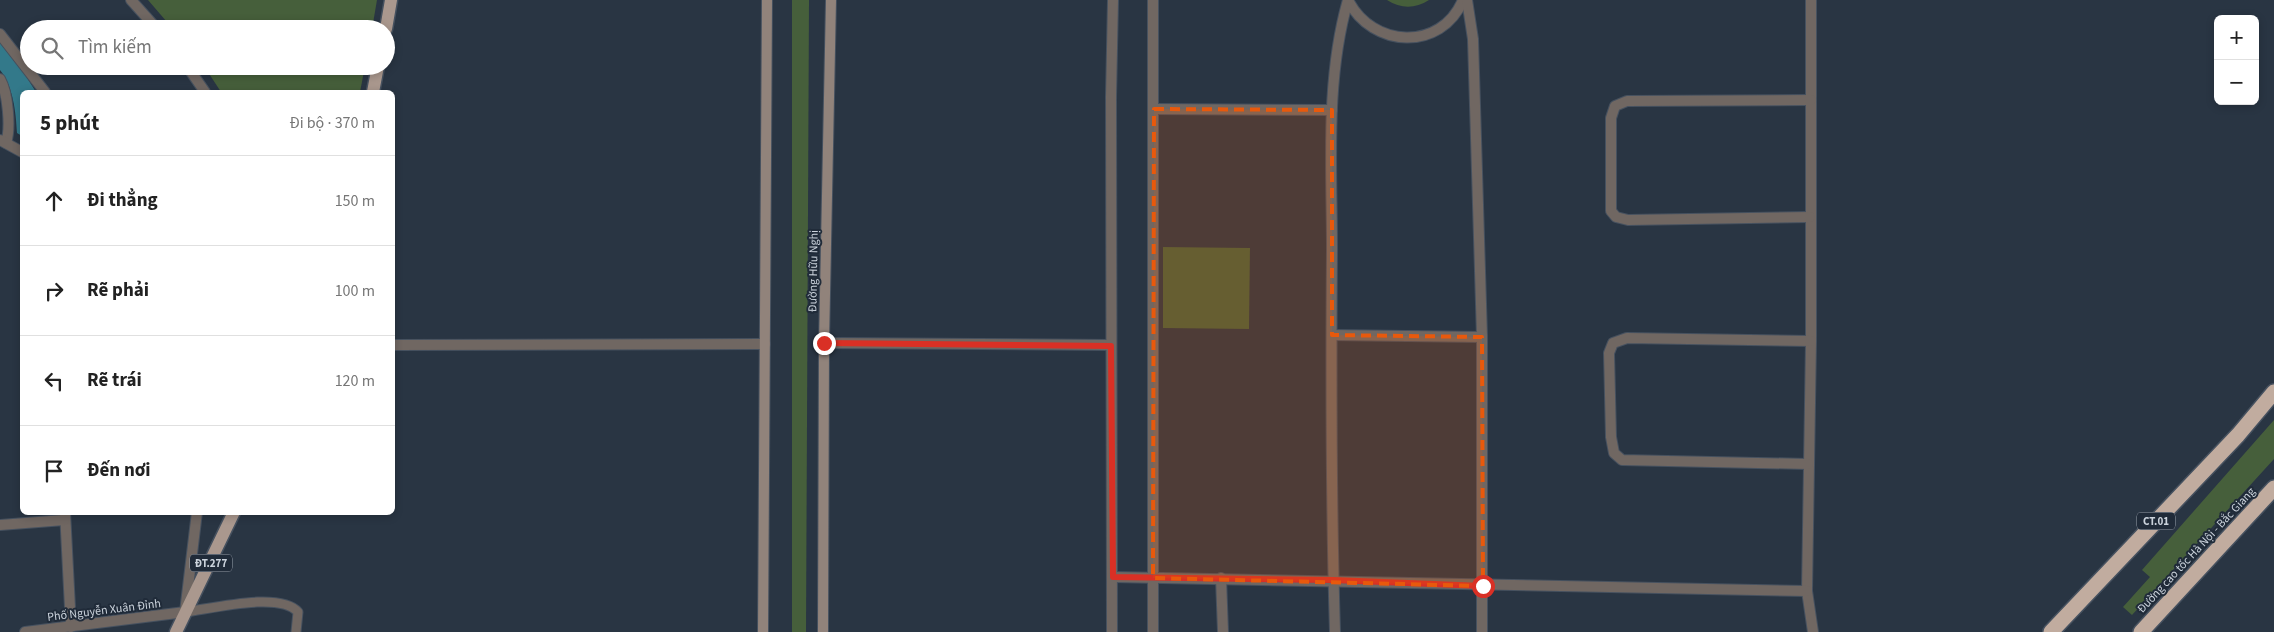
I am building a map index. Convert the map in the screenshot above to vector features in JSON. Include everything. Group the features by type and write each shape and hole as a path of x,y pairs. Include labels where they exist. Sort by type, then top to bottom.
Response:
{"highway":[{"name":"CT.01","path":"2051,632 2231,442 2274,392"},
{"name":"Đường cao tốc Hà Nội - Bắc Giang","path":"2141,632 2274,488"}],"main road":[{"path":"388,20 392,0"},
{"path":"764,632 767,0"},
{"name":"Đường Hữu Nghị","path":"823,632 824,343 830,0"},
{"path":"373,90 376,75"},
{"name":"ĐT.277","path":"176,632 233,515"}],"street":[{"path":"131,0 149,20"},
{"path":"1112,632 1111,97 1113,0"},
{"path":"1153,0 1153,632"},
{"path":"1348,0 1359,17 1370,27 1383,34 1404,38 1426,34 1439,28 1455,14 1463,0"},
{"path":"1335,632 1333,580 1332,110 1336,56 1348,0"},
{"path":"1467,0 1473,39 1482,337 1482,632"},
{"path":"1811,0 1811,340 1807,590 1813,632"},
{"path":"0,34 20,60"},
{"path":"32,75 43,90"},
{"path":"193,75 204,90"},
{"path":"0,79 9,118 9,134 3,142 20,151"},
{"path":"1810,217 1628,220 1616,217 1612,211 1611,118 1615,106 1627,101 1811,100"},
{"path":"1154,109 1332,110"},
{"path":"1332,335 1482,337"},
{"path":"1808,464 1622,460 1614,453 1611,437 1609,353 1613,343 1627,338 1811,340"},
{"path":"824,343 1111,346"},
{"path":"395,345 765,344"},
{"path":"185,612 197,515"},
{"path":"0,525 64,516 72,627"},
{"path":"1113,577 1333,580 1483,586 1807,590"},
{"path":"1221,578 1223,632"},
{"name":"Phố Nguyễn Xuân Đỉnh","path":"25,632 185,612"}],"lane":[{"path":"185,612 248,602 281,604 294,608 298,612 296,632"}],"highlighted area":[{"path":"1154,109 1332,110 1332,335 1482,337 1483,586 1153,578"}],"green space":[{"path":"148,0 377,0 374,20 165,20"},
{"path":"792,0 809,0 806,632 792,632"},
{"path":"1387,0 1429,0 1419,5 1408,7"},
{"path":"210,75 363,75 360,90 220,90"},
{"path":"1163,247 1250,248 1249,329 1163,328"},
{"path":"2274,420 2274,459 2132,615 2123,607 2150,577 2142,570"}],"water":[{"path":"0,43 20,68 20,75 25,75 35,90 20,90 20,135 17,133 15,108 11,91 0,70"}],"route":[{"path":"824,343 1085,344 1111,346 1113,577 1333,580 1483,586"}]}
